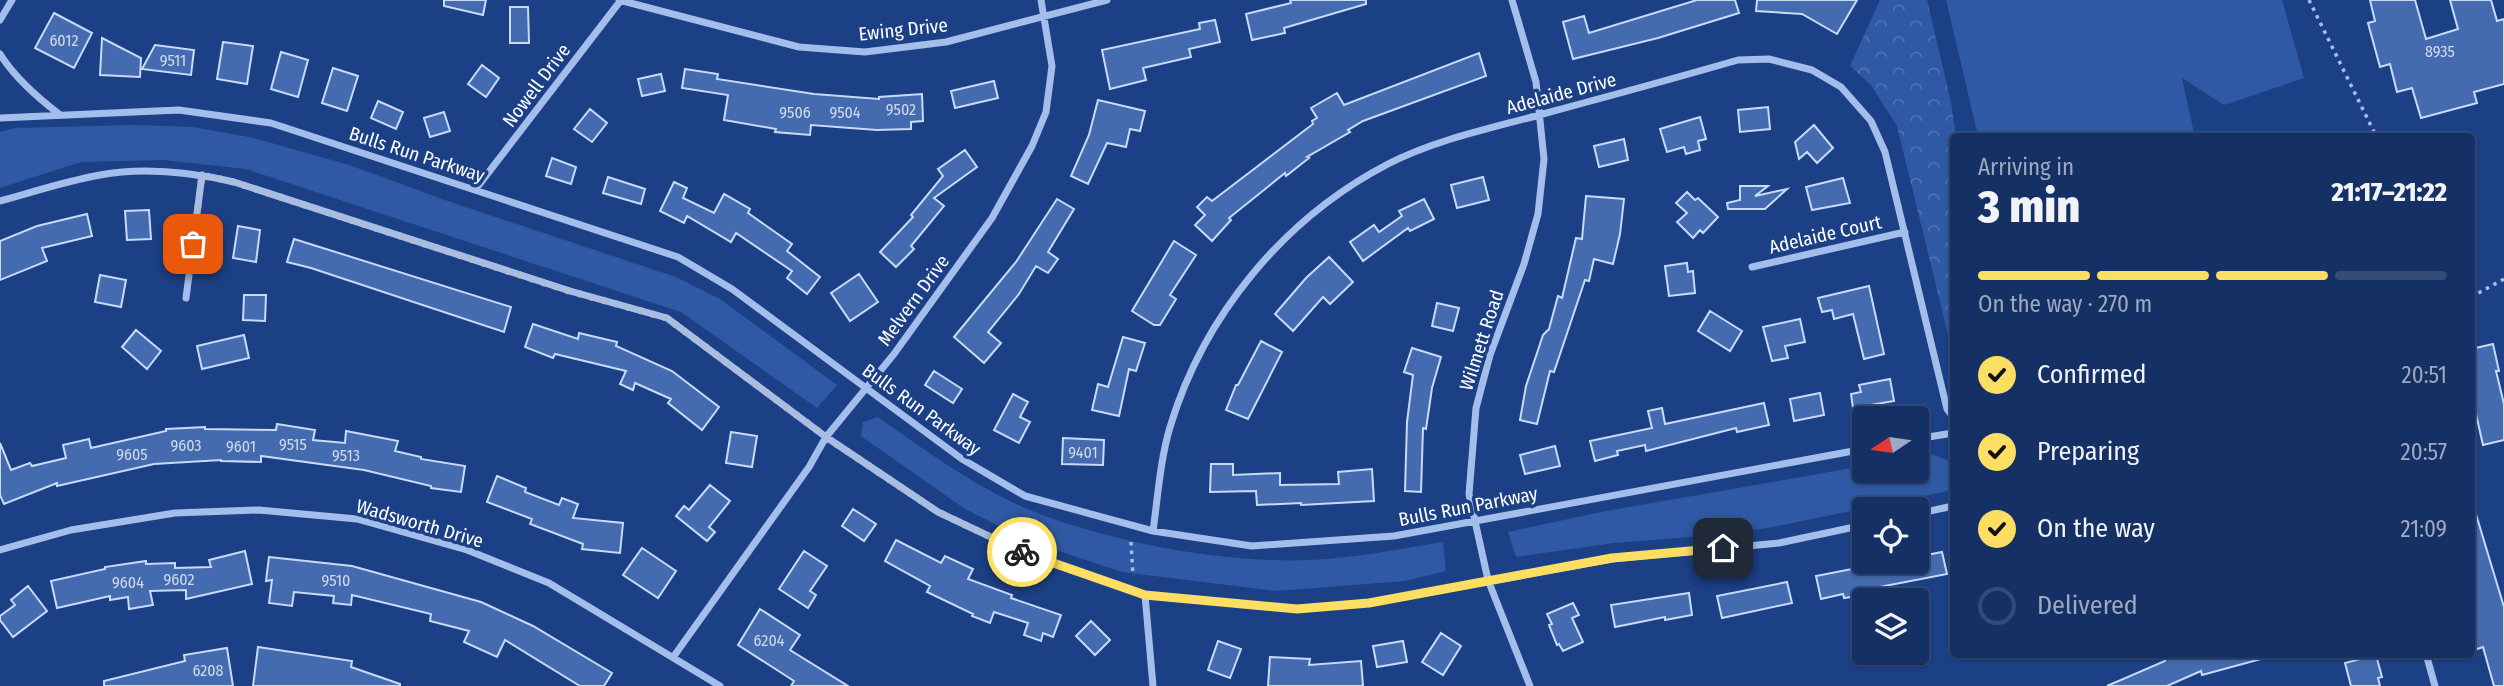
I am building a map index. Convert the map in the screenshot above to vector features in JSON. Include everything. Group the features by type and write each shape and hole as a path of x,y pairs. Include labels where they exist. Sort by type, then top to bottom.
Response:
{"street":[{"path":"0,20 12,0"},
{"name":"Ewing Drive","path":"620,0 799,47 865,52 946,42 1107,0"},
{"name":"Nowell Drive","path":"475,190 620,0"},
{"name":"Melvern Drive","path":"674,656 809,467 826,437 894,354 992,218 1032,146 1046,112 1052,66 1041,0"},
{"name":"Wilmett Road","path":"1512,0 1536,82 1544,159 1538,214 1524,264 1490,355 1476,408 1469,494 1488,580 1530,686"},
{"path":"0,54 41,100 60,114"},
{"name":"Adelaide Drive","path":"1153,531 1161,467 1170,427 1189,374 1245,280 1325,204 1388,164 1447,140 1738,60 1769,58 1812,70 1841,87 1871,121 1885,152 1950,413"},
{"name":"Bulls Run Parkway","path":"0,118 179,110 271,122 678,257 732,289 962,459 1025,496 1153,531 1252,546 1394,536 1852,451"},
{"path":"0,201 100,175 151,171 202,175 234,182 569,291 667,318 826,437 938,512 1031,556 1145,595 1297,609 1369,603 1612,558 1779,542 1852,527"},
{"path":"186,298 202,175"},
{"name":"Adelaide Court","path":"1752,267 1905,232"},
{"path":"1929,437 1950,433"},
{"path":"1929,511 1950,507"},
{"name":"Wadsworth Drive","path":"0,550 71,530 176,513 259,510 357,519 467,550 549,583 720,686"},
{"path":"1145,595 1153,686"},
{"path":"2427,658 2435,686"}],"path":[{"path":"2309,0 2375,133"},
{"path":"2475,295 2504,279"},
{"path":"1131,542 1133,576"}],"green space":[{"path":"1880,0 1927,0 1956,133 1950,133 1950,343 1897,126 1871,85 1850,66"},
{"path":"1946,0 2282,0 2304,78 2224,105 2182,78 2194,133 1977,133"},
{"path":"134,125 193,127 254,138 349,165 676,277 720,299 837,385 817,408 681,312 246,169 163,160 81,162 0,188 0,132 15,128"},
{"path":"878,417 944,463 996,494 1082,528 1159,547 1238,558 1275,560 1344,557 1443,542 1446,571 1405,581 1276,591 1122,572 1056,550 965,509 861,436 863,422"},
{"path":"1929,454 1950,461 1950,491 1919,497 1852,497 1852,511 1768,528 1718,535 1614,543 1516,557 1508,532 1606,511 1852,468 1852,483 1929,483"}],"building":[{"path":"444,0 486,0 483,15 444,6"},
{"path":"1290,0 1366,0 1366,4 1284,28 1285,33 1252,40 1246,14 1291,3"},
{"path":"1697,0 1735,0 1739,13 1658,38 1573,59 1563,22 1584,16 1589,33"},
{"path":"1757,0 1857,0 1837,34 1802,14 1756,11"},
{"path":"2370,0 2415,0 2426,39 2458,29 2450,0 2491,0 2497,21 2504,19 2504,84 2474,92 2477,103 2421,118 2412,88 2397,92 2390,64 2380,67 2368,23 2375,21"},
{"path":"510,7 528,7 529,43 510,43"},
{"path":"54,13 92,33 74,68 35,48"},
{"path":"1215,20 1220,42 1189,49 1191,57 1143,68 1146,80 1110,89 1102,50 1200,29 1199,23"},
{"path":"102,38 141,58 140,77 100,75"},
{"path":"223,42 253,46 247,84 217,79"},
{"path":"155,45 194,50 191,75 142,69"},
{"path":"281,52 308,60 298,97 271,89"},
{"path":"1479,53 1486,76 1363,121 1348,130 1350,132 1307,157 1309,158 1286,176 1285,173 1229,218 1231,220 1212,241 1195,225 1205,215 1197,207 1207,197 1212,201 1313,124 1312,121 1317,118 1311,108 1337,93 1344,105"},
{"path":"482,65 499,78 486,97 468,84"},
{"path":"333,68 358,76 347,111 322,103"},
{"path":"685,69 718,74 717,79 814,94 879,99 922,94 923,121 911,122 911,129 877,130 811,125 810,135 775,132 776,129 724,120 728,95 682,88"},
{"path":"661,74 665,91 642,96 638,79"},
{"path":"994,81 998,98 955,108 951,91"},
{"path":"1098,100 1145,111 1140,131 1130,129 1126,147 1107,143 1088,184 1071,176 1089,135"},
{"path":"378,101 403,112 396,129 371,118"},
{"path":"1768,107 1770,129 1740,132 1738,110"},
{"path":"590,109 607,123 592,142 574,129"},
{"path":"444,112 450,131 430,137 424,118"},
{"path":"1700,117 1706,139 1698,141 1700,150 1686,154 1684,147 1667,152 1660,129"},
{"path":"1814,125 1833,148 1817,163 1807,152 1799,159 1795,142"},
{"path":"1624,139 1628,160 1599,167 1594,146"},
{"path":"965,150 977,167 934,198 944,206 911,246 914,249 896,267 880,252 913,217 911,215 943,176 938,169"},
{"path":"552,158 576,167 571,184 546,176"},
{"path":"608,177 645,189 641,204 603,193"},
{"path":"1483,177 1489,200 1457,208 1451,185"},
{"path":"1843,178 1850,203 1812,210 1806,187"},
{"path":"674,182 687,188 683,198 714,213 724,194 750,209 748,213 792,244 787,251 820,277 807,294 787,278 792,271 736,233 731,242 687,216 684,223 660,211"},
{"path":"1740,186 1768,186 1755,196 1787,189 1765,209 1728,209 1727,203 1740,200"},
{"path":"1687,192 1695,200 1698,198 1718,217 1703,233 1700,230 1693,238 1677,222 1687,213 1676,203"},
{"path":"1586,196 1624,199 1613,264 1594,259 1589,281 1585,280 1554,372 1550,371 1537,424 1520,420 1526,386 1543,335 1549,329 1558,296 1562,298 1576,238 1582,239"},
{"path":"1057,199 1074,209 1048,252 1058,259 1048,273 1036,266 1019,294 988,332 1001,343 984,363 954,337 1016,262"},
{"path":"1424,199 1434,219 1410,231 1408,228 1363,261 1350,242 1374,225 1379,232 1402,216 1399,211"},
{"path":"149,210 151,239 127,240 125,211"},
{"path":"87,214 92,236 42,248 47,261 0,280 0,241 37,226"},
{"path":"238,226 260,230 256,262 233,258"},
{"path":"294,239 511,307 504,332 287,262"},
{"path":"1174,241 1196,255 1170,295 1176,299 1160,325 1154,325 1132,311"},
{"path":"1329,257 1353,282 1330,304 1323,297 1293,331 1275,314 1306,278"},
{"path":"1687,263 1688,272 1693,271 1695,293 1669,296 1665,266"},
{"path":"859,274 878,302 850,321 831,293"},
{"path":"100,275 126,280 121,307 95,302"},
{"path":"1869,286 1884,354 1864,359 1853,314 1834,319 1832,310 1822,312 1818,298"},
{"path":"244,295 266,295 265,321 243,320"},
{"path":"1437,303 1459,308 1453,331 1432,326"},
{"path":"1710,311 1742,331 1730,351 1698,331"},
{"path":"1800,319 1805,342 1785,346 1788,358 1772,361 1763,327"},
{"path":"533,324 578,339 579,333 617,342 616,346 672,371 719,407 702,430 668,403 671,399 635,383 633,390 620,384 626,371 555,354 553,358 525,347"},
{"path":"136,330 161,351 147,369 122,347"},
{"path":"244,335 249,358 202,369 197,346"},
{"path":"1123,337 1145,343 1136,371 1129,369 1119,416 1092,410 1098,384 1108,387"},
{"path":"1261,341 1282,352 1248,419 1226,410 1236,385"},
{"path":"2493,344 2504,404 2504,440 2483,445 2475,410 2475,348"},
{"path":"1412,348 1441,357 1432,388 1426,429 1423,428 1421,492 1405,491 1407,422 1413,375 1404,372"},
{"path":"934,371 962,389 953,403 925,385"},
{"path":"1890,379 1894,401 1853,406 1851,394 1861,392 1859,385"},
{"path":"1820,393 1824,415 1794,421 1790,399"},
{"path":"1013,394 1028,402 1020,417 1030,422 1019,443 994,430"},
{"path":"1764,403 1769,425 1737,432 1736,428 1646,451 1645,445 1617,451 1618,455 1595,461 1590,441 1652,428 1648,411 1662,408 1665,424"},
{"path":"277,424 315,430 313,440 345,443 346,431 398,441 395,451 421,459 465,466 461,492 431,488 364,470 261,456 261,462 221,460 154,464 57,486 57,483 4,504 0,495 0,443 11,470 30,463 32,466 66,458 63,445 89,439 91,448 166,429 205,427 276,430"},
{"path":"731,432 757,436 752,467 726,463"},
{"path":"1063,438 1104,440 1103,465 1062,464"},
{"path":"1555,446 1560,466 1525,474 1520,455"},
{"path":"1211,464 1233,464 1233,475 1280,473 1280,485 1339,484 1338,472 1372,469 1374,501 1257,505 1256,491 1210,492"},
{"path":"497,476 526,488 525,492 559,505 562,498 578,504 573,518 623,523 620,553 582,549 583,544 530,524 532,519 487,502"},
{"path":"710,485 730,501 709,527 715,532 707,541 676,516 684,506 689,510"},
{"path":"853,509 876,524 864,541 842,526"},
{"path":"2475,511 2504,607 2504,686 2494,686 2483,647 2475,650"},
{"path":"896,540 941,563 945,556 973,569 968,579 1012,595 1011,598 1061,615 1053,637 1043,633 1041,641 1024,635 1028,623 994,612 990,623 927,592 930,586 885,561"},
{"path":"642,548 676,571 658,598 623,575"},
{"path":"245,551 252,584 186,599 186,590 150,591 153,605 129,609 128,597 110,600 110,596 57,608 51,581 105,567 146,561 146,564 175,563 175,568 211,567 209,560"},
{"path":"804,551 827,566 810,591 816,595 808,608 779,589"},
{"path":"1942,552 1947,574 1874,588 1852,588 1852,597 1844,598 1843,594 1821,599 1816,576 1852,569 1852,574 1929,574 1929,554"},
{"path":"269,557 352,566 481,602 533,626 612,673 604,686 580,686 505,640 497,657 464,642 469,631 430,621 431,614 352,595 351,605 333,603 334,596 294,592 292,606 269,603 272,580 266,581"},
{"path":"1787,582 1792,603 1722,618 1717,596"},
{"path":"28,586 47,611 13,637 0,620 0,616 15,605 11,600"},
{"path":"1689,593 1692,615 1665,620 1665,617 1615,627 1611,605"},
{"path":"1573,603 1579,615 1572,618 1583,642 1563,651 1559,644 1557,645 1547,614"},
{"path":"760,609 800,635 790,650 848,686 791,686 794,681 738,645"},
{"path":"1091,621 1110,640 1095,655 1076,636"},
{"path":"1441,633 1461,646 1443,675 1422,662"},
{"path":"1218,641 1241,649 1230,678 1208,670"},
{"path":"1403,641 1407,662 1377,667 1373,646"},
{"path":"258,647 352,661 351,667 400,686 253,686"},
{"path":"227,648 233,686 104,686 104,681 185,661 184,655"},
{"path":"1270,657 1310,659 1309,665 1361,661 1363,686 1268,686"},
{"path":"2164,658 2261,659 2202,675 2201,671 2167,686 2107,686 2165,661"},
{"path":"2377,658 2382,677 2378,678 2380,686 2351,686 2345,663"}],"way so far":[{"path":"193,244 202,175 234,182 569,291 667,318 868,466 938,512 1022,552"}],"route":[{"path":"1022,552 1145,595 1297,609 1369,603 1612,558 1723,548"}]}
